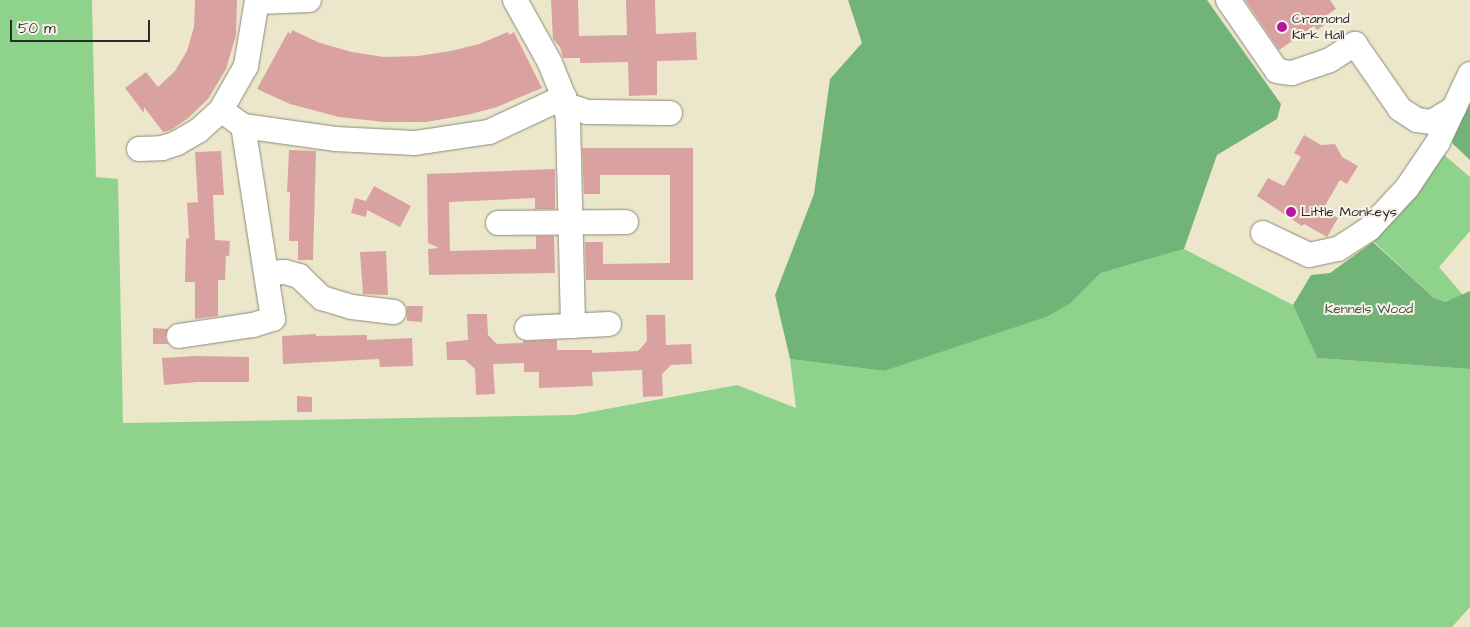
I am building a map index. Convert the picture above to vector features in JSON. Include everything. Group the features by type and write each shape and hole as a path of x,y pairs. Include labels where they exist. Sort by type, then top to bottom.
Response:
{"street":[{"path":"139,149 162,148 176,143 198,131 221,110 246,66 257,1 309,0"},
{"path":"515,0 550,63 565,101 573,326"},
{"path":"1228,0 1277,71 1292,73 1330,60 1354,44 1400,109 1417,120 1432,122 1454,108"},
{"path":"1263,233 1309,255 1338,249 1369,229 1407,188 1438,142 1470,74"},
{"path":"221,110 243,126 335,139 415,143 489,132 565,101 587,112 670,113"},
{"path":"179,336 253,325 273,319 243,126"},
{"path":"498,223 626,222"},
{"path":"267,273 285,272 303,278 322,298 352,308 394,312"},
{"path":"527,328 609,324"}],"green space":[{"path":"0,0 92,0 96,177 118,179 123,423 574,415 737,385 796,408 790,359 884,371 1071,303 1101,273 1184,249 1293,305 1317,358 1470,369 1470,607 1452,627 0,627"},
{"path":"848,0 1207,0 1281,104 1277,119 1217,155 1184,249 1101,273 1071,303 1046,317 884,371 790,359 775,295 814,194 830,79 862,43"},
{"path":"1470,92 1470,160 1453,144 1450,136"},
{"path":"1443,154 1470,177 1470,231 1439,267 1463,295 1444,302 1434,298 1368,236"},
{"name":"Kennels Wood","path":"1373,242 1434,298 1445,302 1470,291 1470,369 1317,358 1293,305 1311,275 1330,273"}],"building":[{"path":"195,0 237,0 236,35 226,69 208,99 187,119 171,130 163,132 144,107 144,113 125,88 146,72 158,87 175,71 187,51 194,27"},
{"path":"551,0 578,0 579,36 627,35 626,0 655,0 656,34 696,32 697,60 657,61 657,95 629,96 628,62 580,63 580,58 563,58 560,47 553,39"},
{"name":"Cramond Kirk Hall","path":"1245,0 1330,0 1336,9 1327,15 1330,21 1317,30 1314,26 1279,50"},
{"path":"292,30 320,43 352,52 384,57 418,56 451,51 479,44 508,32 509,35 514,32 542,88 497,107 467,115 426,122 384,122 339,117 290,104 257,89 288,32 291,34"},
{"path":"1304,135 1321,145 1335,144 1342,157 1358,166 1347,184 1340,180 1323,209 1338,218 1327,237 1304,224 1302,226 1257,196 1268,178 1284,186 1301,157 1294,153"},
{"path":"582,148 693,148 693,280 586,280 585,242 603,242 603,264 670,263 670,175 600,175 600,194 584,194"},
{"path":"289,150 316,151 313,260 298,260 298,241 289,241 290,192 287,192"},
{"path":"221,151 224,195 213,195 215,240 230,241 229,256 226,256 225,280 218,280 218,316 195,319 195,282 185,282 186,239 189,238 187,203 198,202 195,152"},
{"path":"555,169 555,209 535,209 535,198 449,202 450,251 536,249 536,236 554,236 555,273 429,275 428,249 439,248 428,243 427,174"},
{"path":"374,186 411,206 400,227 367,210 366,217 351,213 355,198 366,201"},
{"path":"386,251 388,295 363,294 360,252"},
{"path":"407,306 423,306 422,322 407,321"},
{"path":"467,314 487,314 488,335 497,344 557,340 557,350 592,350 592,353 638,351 647,341 646,315 665,315 666,345 691,344 692,364 671,365 662,374 663,396 643,397 642,370 592,372 593,386 539,388 539,372 524,372 524,363 493,364 495,394 476,395 475,369 465,360 447,360 446,342 468,340"},
{"path":"153,328 168,329 165,338 168,344 153,344"},
{"path":"316,334 316,336 367,335 367,340 412,338 413,366 380,367 379,359 283,364 282,336"},
{"path":"195,356 249,357 249,382 197,382 164,385 162,358"},
{"path":"297,396 312,397 312,412 297,412"}],"place":[{"name":"Cramond Kirk Hall","path":"1282,27"},
{"name":"Little Monkeys","path":"1291,212"}]}
